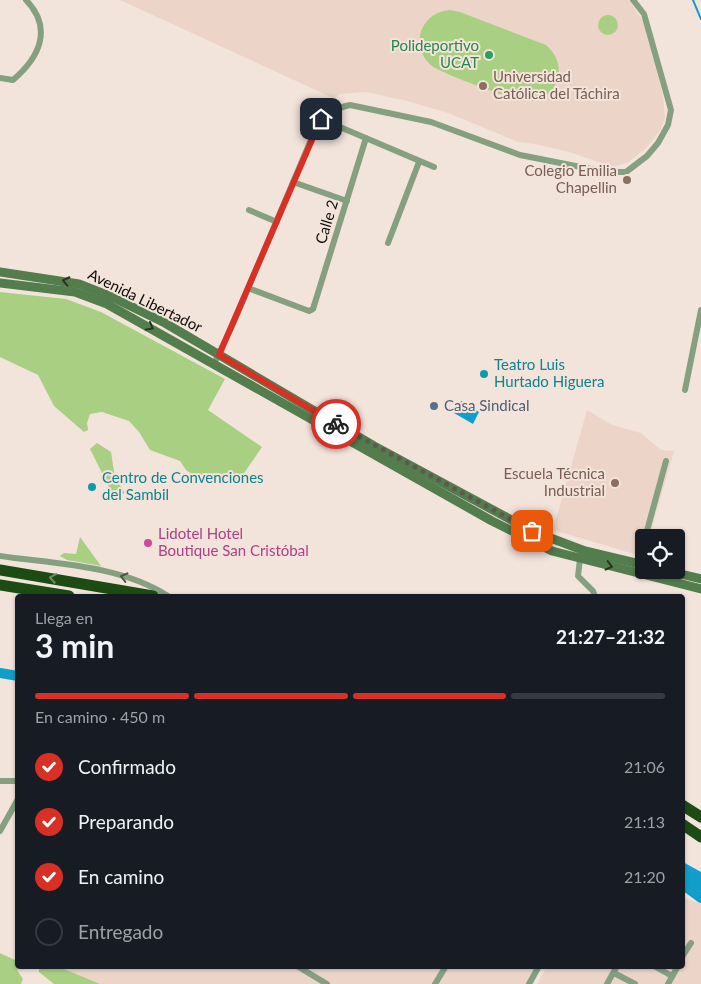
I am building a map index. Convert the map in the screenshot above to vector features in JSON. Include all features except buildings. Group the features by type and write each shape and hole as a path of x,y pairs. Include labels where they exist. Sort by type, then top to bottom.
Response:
{"highway":[{"path":"0,570 141,594"},
{"path":"0,586 55,594"},
{"path":"685,807 701,817"},
{"path":"685,826 701,837"}],"main road":[{"name":"Avenida Libertador","path":"0,272 79,284 165,324 374,446 532,531 585,551 635,563"},
{"name":"Avenida Libertador","path":"0,283 48,287 91,296 492,520 552,551 701,589"},
{"path":"685,575 701,579"}],"street":[{"path":"0,78 13,80 23,72 37,51 42,37 41,21 26,0"},
{"path":"214,364 321,119 340,107 350,105 431,122 520,155 606,172 626,172 647,156 658,143 668,125 671,110 644,14 633,0"},
{"path":"321,119 434,168"},
{"name":"Calle 2","path":"248,288 309,311 314,306 366,138"},
{"path":"388,243 419,162"},
{"path":"293,182 347,201"},
{"path":"248,210 277,222"},
{"path":"685,390 701,310"},
{"path":"647,529 666,461"},
{"path":"0,556 72,566 130,578 151,585 165,594"},
{"path":"580,559 578,576 594,594"},
{"path":"0,781 15,780"},
{"path":"0,831 15,804"},
{"path":"685,951 691,943"},
{"path":"302,969 327,984"},
{"path":"435,984 444,969"},
{"path":"529,984 537,969"},
{"path":"608,984 616,969"},
{"path":"659,969 672,976"},
{"path":"668,984 676,969"},
{"path":"614,973 635,984"}],"shaded area":[{"name":"Universidad Católica del Táchira","path":"120,0 629,0 645,24 663,96 665,118 660,131 646,148 629,162 613,167 569,152 518,142 448,113 407,101 366,92 340,94 333,98"},
{"name":"Escuela Técnica Industrial","path":"587,410 612,425 641,433 661,450 674,451 651,529 635,529 635,554 553,530"},
{"path":"685,898 701,904 701,984 537,984 545,969 685,969"},
{"path":"61,969 540,969 533,984 79,984 58,975"}],"green space":[{"name":"Polideportivo UCAT","path":"450,10 460,12 546,45 555,55 559,67 557,81 552,90 540,99 521,100 480,87 432,66 421,50 421,32 431,17 440,12"},
{"path":"608,15 615,18 618,25 615,32 608,35 601,32 598,25 601,18"},
{"path":"0,292 66,299 101,312 225,379 208,410 262,447 238,482 214,474 195,476 186,470 180,461 150,450 139,432 129,421 102,412 90,414 87,423 88,430 84,432 54,406 38,375 0,357"},
{"path":"97,443 111,452 115,478 125,493 115,499 90,449"},
{"path":"80,537 101,566 67,560 60,556 64,553 76,554"},
{"path":"0,953 15,960 15,969 19,969 17,970 23,979 21,984 0,984"},
{"path":"39,969 64,969 100,984 54,984 39,972"}],"water":[{"path":"461,401 479,412 473,424 454,413"},
{"path":"685,863 701,872 701,892 685,883"}],"waterway":[{"path":"693,0 701,19"},
{"path":"0,673 15,676"},
{"path":"685,886 701,898"}],"way so far":[{"path":"336,424 532,531"}],"place":[{"name":"Polideportivo UCAT","path":"489,55"},
{"name":"Universidad Católica del Táchira","path":"483,86"},
{"name":"Colegio Emilia Chapellin","path":"627,180"},
{"name":"Teatro Luis Hurtado Higuera","path":"484,374"},
{"name":"Casa Sindical","path":"434,406"},
{"name":"Escuela Técnica Industrial","path":"615,483"},
{"name":"Centro de Convenciones del Sambil","path":"92,487"},
{"name":"Lidotel Hotel Boutique San Cristóbal","path":"148,543"}],"route":[{"path":"321,119 219,355 336,424"}]}
